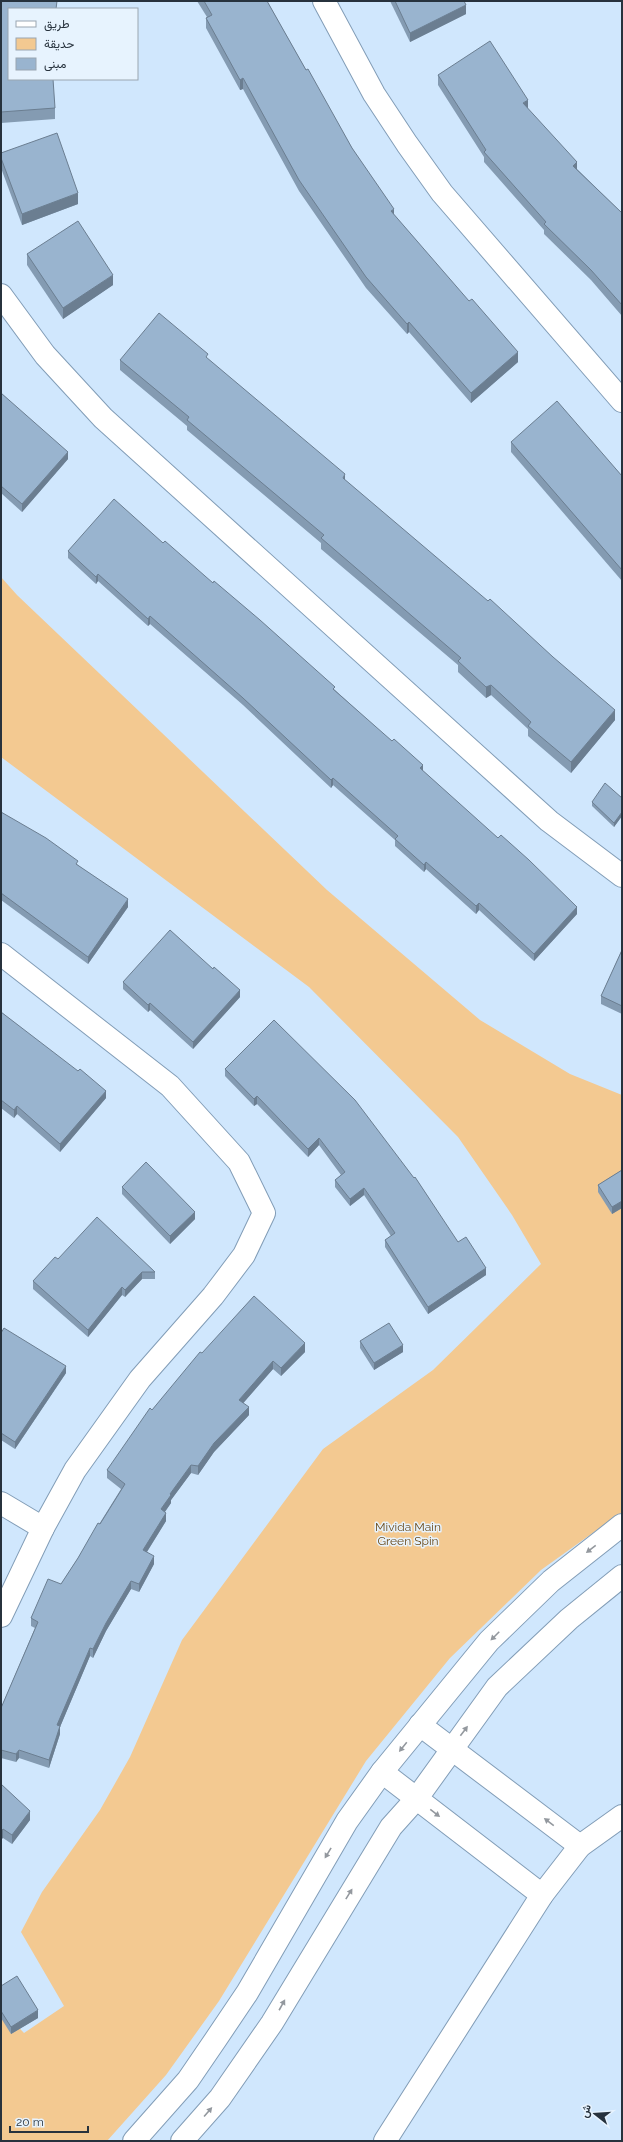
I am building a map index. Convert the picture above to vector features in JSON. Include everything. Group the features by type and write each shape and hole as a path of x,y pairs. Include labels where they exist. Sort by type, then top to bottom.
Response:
{"street":[{"path":"324,1 374,94 442,193 622,401"},
{"path":"1,295 45,356 102,418 549,821 622,876"},
{"path":"1,954 170,1086 239,1162 264,1213 244,1255 213,1296 140,1379 75,1470 43,1528 1,1616"},
{"path":"1,1503 43,1528"},
{"path":"134,2141 188,2080 216,2039 246,1994 347,1821 382,1772 489,1641 551,1581 622,1525"},
{"path":"182,2141 220,2098 250,2056 309,1963 391,1828 417,1798 497,1687 569,1619 622,1576"},
{"path":"420,1725 580,1846"},
{"path":"382,1772 542,1895"},
{"path":"385,2141 542,1895 580,1846 622,1816"}],"green space":[{"name":"Mivida Main Green Spin","path":"1,577 17,595 327,890 480,1020 570,1074 622,1095 622,1512 541,1570 450,1658 366,1761 219,2001 166,2075 107,2141 1,2141 1,2009 24,2033 64,2006 21,1932 42,1892 100,1810 130,1757 182,1640 323,1449 433,1370 541,1264 512,1215 458,1137 309,987 1,757"}],"building":[{"path":"1,1 57,1 56,8 8,8 8,80 53,80 55,108 1,112"},
{"path":"204,1 267,1 306,70 308,69 352,148 394,209 391,211 469,301 472,299 518,352 471,393 409,322 407,324 366,277 299,180 243,78 240,80 206,18 212,15"},
{"path":"395,1 464,1 466,5 410,33"},
{"path":"490,41 528,100 523,103 577,162 573,166 622,213 622,305 591,270 544,224 546,222 484,152 486,150 438,75"},
{"path":"57,133 78,193 22,214 1,158 1,153"},
{"path":"78,221 113,275 63,308 27,254"},
{"path":"159,313 208,354 206,357 345,474 343,478 488,601 490,599 553,657 615,710 571,762 528,726 531,722 491,685 486,687 458,661 461,658 321,538 324,535 187,420 189,417 120,360"},
{"path":"1,393 68,452 22,504 1,486"},
{"path":"557,401 622,476 622,570 511,442"},
{"path":"114,499 163,543 165,541 213,583 214,581 260,620 335,687 333,689 392,741 394,739 423,765 420,768 498,838 501,835 529,860 577,907 534,954 479,903 476,906 426,862 424,865 395,839 398,836 333,778 331,780 243,698 150,616 148,619 98,574 96,577 68,551"},
{"path":"605,783 622,798 622,812 614,823 592,802"},
{"path":"1,812 46,838 78,861 76,864 128,899 88,957 1,893"},
{"path":"170,930 213,969 214,967 240,990 193,1042 150,1003 148,1005 123,982"},
{"path":"622,950 622,1006 601,996"},
{"path":"1,1012 78,1071 80,1069 106,1091 60,1144 17,1106 14,1110 1,1100"},
{"path":"274,1020 355,1100 414,1178 415,1177 458,1242 466,1237 486,1268 428,1307 385,1240 395,1233 364,1188 350,1199 335,1180 345,1172 319,1138 308,1149 257,1096 254,1099 225,1069"},
{"path":"146,1162 195,1212 170,1236 122,1187"},
{"path":"622,1170 622,1201 612,1207 598,1185"},
{"path":"97,1217 155,1272 142,1272 125,1290 122,1287 88,1330 33,1281 55,1257 58,1259"},
{"path":"254,1296 305,1343 281,1368 273,1361 239,1400 249,1407 214,1443 198,1466 191,1465 170,1494 171,1495 161,1509 166,1513 143,1550 154,1556 139,1584 131,1581 106,1623 93,1649 90,1648 57,1725 60,1726 49,1760 19,1750 16,1754 1,1750 1,1708 38,1622 31,1618 48,1579 61,1584 98,1523 100,1524 125,1484 107,1470 150,1408 152,1410 200,1352 202,1353"},
{"path":"389,1323 403,1345 374,1363 360,1341"},
{"path":"4,1328 66,1366 15,1442 1,1433 1,1333"},
{"path":"1,1784 30,1811 12,1835 3,1829 1,1831"},
{"path":"17,1976 38,2010 11,2027 1,2011 1,1986"}]}
